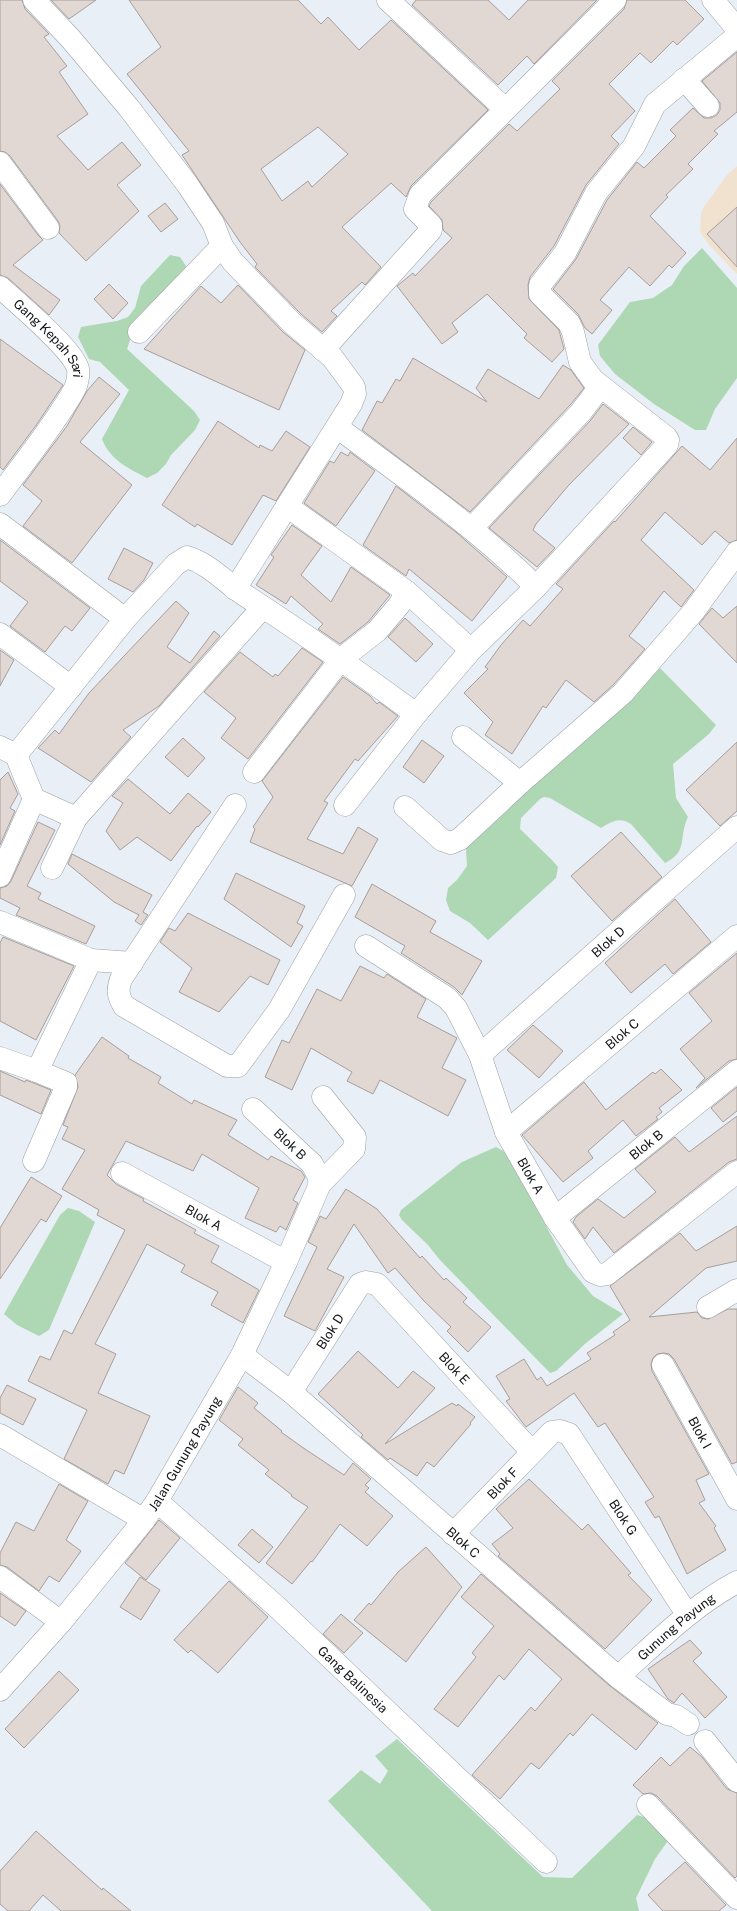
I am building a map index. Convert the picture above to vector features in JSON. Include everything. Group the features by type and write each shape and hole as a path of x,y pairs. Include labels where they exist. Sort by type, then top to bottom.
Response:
{"street":[{"path":"34,0 70,38 124,102 187,184 213,223 222,246 232,262 292,323 338,365 354,387 355,394 338,427 236,588"},
{"path":"388,0 505,109"},
{"path":"323,350 431,230 431,225 414,209 420,195 615,0"},
{"path":"713,0 737,29"},
{"path":"345,805 416,714 471,650 536,587 647,467 668,442 666,437 600,387 593,380 580,362 573,332 568,323 540,294 540,285 565,253 596,193 634,146 655,104 737,36"},
{"path":"684,79 708,106"},
{"path":"0,164 48,228"},
{"path":"139,332 222,246"},
{"name":"Gang Kepah Sari","path":"0,287 55,338 78,368 78,378 74,391 0,495"},
{"path":"472,528 581,412 600,387"},
{"path":"338,427 472,528 510,561 536,587"},
{"path":"287,506 407,592 471,650"},
{"path":"0,524 125,619"},
{"path":"405,807 442,840 451,842 460,839 520,783 623,693 694,611 737,552"},
{"path":"76,818 34,799 8,751 71,686 125,619 176,564 187,557 207,567 263,607 342,659 416,714"},
{"path":"254,772 342,659 377,630 399,605 407,592"},
{"path":"52,868 76,818 263,607"},
{"path":"0,634 71,686"},
{"path":"463,737 520,783"},
{"path":"0,876 34,799"},
{"path":"235,805 132,963 118,988 120,1000 124,1006 227,1066 238,1066 279,1010 344,895"},
{"name":"Blok D","path":"480,1055 737,828"},
{"path":"0,922 91,960 132,963"},
{"name":"Blok C","path":"506,1132 737,936"},
{"name":"Blok A","path":"366,946 447,998 456,1008 480,1055 506,1132 555,1218 593,1272 600,1275 607,1274 737,1172"},
{"path":"37,1071 91,960"},
{"path":"0,1058 65,1082 66,1085 34,1161"},
{"name":"Blok B","path":"555,1218 737,1071"},
{"path":"320,1184 354,1149 355,1137 323,1097"},
{"name":"Blok B","path":"253,1109 312,1164 318,1175 320,1184"},
{"name":"Blok A","path":"122,1173 286,1262"},
{"name":"Jalan Gunung Payung","path":"0,1690 61,1622 144,1520 157,1501 242,1355 286,1262 320,1184"},
{"name":"Blok D","path":"291,1392 360,1284 366,1282 377,1284"},
{"name":"Blok E","path":"377,1284 532,1452"},
{"path":"708,1307 737,1290"},
{"name":"Blok C","path":"242,1355 291,1392 618,1677 667,1714 676,1716 688,1724"},
{"name":"Blok I","path":"663,1366 737,1499"},
{"name":"Blok G","path":"552,1432 560,1431 568,1434 687,1614"},
{"name":"Blok F","path":"453,1534 552,1432"},
{"path":"0,1435 144,1520"},
{"name":"Gang Balinesia","path":"157,1501 277,1607 546,1862"},
{"path":"0,1577 61,1622"},
{"name":"Gunung Payung","path":"618,1677 687,1614 721,1590 737,1582"},
{"path":"704,1742 737,1782"},
{"path":"648,1805 737,1898"}],"shaded area":[{"path":"737,166 737,274 709,245 700,232 701,213 703,208 727,175"}],"green space":[{"path":"702,248 737,288 737,378 715,409 706,430 695,430 654,404 615,374 600,356 598,345 630,302 653,298 672,285 684,266"},
{"path":"170,255 180,257 186,266 180,281 133,331 127,349 194,411 200,420 195,430 171,455 166,464 157,473 147,478 120,463 105,446 102,439 129,390 100,362 89,359 78,337 81,327 117,321 128,317 135,308 141,286"},
{"path":"660,668 716,725 709,734 673,764 676,798 688,817 682,843 677,854 665,863 631,824 619,820 609,823 601,828 550,798 544,797 540,799 521,818 520,829 558,867 556,878 488,940 470,923 450,911 446,900 448,888 457,880 467,866 466,848 550,770 623,708"},
{"path":"496,1147 507,1153 567,1265 593,1296 623,1314 586,1343 556,1371 550,1373 440,1260 428,1245 402,1220 399,1215 401,1210 462,1162"},
{"path":"68,1208 79,1211 95,1222 49,1330 39,1336 17,1325 4,1314 60,1215"},
{"path":"397,1739 543,1877 572,1878 637,1815 651,1819 670,1838 655,1859 636,1898 639,1911 432,1911 328,1801 361,1770 380,1784 388,1771 375,1756"}],"building":[{"path":"0,0 22,0 25,9 49,34 44,37 67,66 59,72 88,114 57,136 88,170 122,142 141,165 117,185 139,211 86,261 59,233 60,226 58,221 10,156 5,152 0,151"},
{"path":"51,0 96,0 69,19"},
{"path":"129,0 298,0 321,24 328,17 359,50 391,20 488,110 411,186 406,197 391,183 342,227 381,267 365,285 362,282 331,311 337,316 322,332 301,314 255,267 257,264 240,242 182,155 189,151 127,74 161,47","holes":["318,127 348,154 312,187 308,181 282,201 261,169"]},
{"path":"416,0 488,0 509,20 528,0 597,0 534,64 527,56 498,85 412,5"},
{"path":"627,0 685,0 704,19 677,45 673,41 651,63 640,53 609,84 635,111 611,136 619,144 586,185 554,246 530,277 528,285 529,299 559,330 564,349 552,362 524,338 527,334 487,294 452,323 458,332 442,344 397,286 413,273 415,276 452,238 443,230 442,220 429,206 431,202 509,124 517,131 560,89 552,81 624,9"},
{"path":"737,52 737,112 714,131 718,134 688,164 693,169 666,195 668,197 650,216 686,253 672,268 669,265 650,286 629,267 600,300 612,310 592,334 585,328 578,314 553,289 576,259 607,200 637,162 644,168 676,136 670,130 693,108 704,118 711,118 717,115 720,110 720,103 702,81"},
{"path":"0,184 43,240 13,265 60,300 49,315 8,278 0,275"},
{"path":"165,203 178,219 161,232 148,216"},
{"path":"737,207 737,267 707,234"},
{"path":"109,284 128,303 113,319 94,299"},
{"path":"238,285 283,332 305,350 279,410 144,349 201,286 221,303"},
{"path":"0,339 63,385 37,424 3,470 0,467"},
{"path":"413,358 487,402 476,388 488,369 539,399 563,365 571,370 584,388 571,404 470,512 362,430 377,401 382,403 396,379 400,381"},
{"path":"99,377 120,394 80,442 132,485 72,563 23,526 42,501 23,485 67,426 87,391"},
{"path":"603,404 629,424 568,486 536,524 533,530 555,548 537,567 489,528 590,421"},
{"path":"218,421 259,448 260,445 272,451 286,431 310,447 276,501 263,495 232,545 197,524 195,527 162,505"},
{"path":"633,427 652,442 641,455 623,438"},
{"path":"737,438 737,540 729,543 715,531 702,545 665,512 641,540 694,590 681,607 664,591 629,636 645,649 614,684 594,702 566,680 546,708 543,706 512,754 485,735 493,722 464,693 488,669 485,667 501,645 523,620 530,626 563,589 556,584 614,521 615,522 682,446 710,470"},
{"path":"341,452 348,456 350,452 375,471 336,526 304,503 330,461 334,463"},
{"path":"396,486 457,533 507,577 472,621 409,569 406,576 363,545"},
{"path":"292,525 322,546 301,575 331,602 351,567 390,595 368,622 340,644 318,629 323,624 291,596 286,604 256,585 274,557 271,555"},
{"path":"0,540 90,608 72,631 65,626 45,652 10,626 28,602 0,581"},
{"path":"124,548 153,563 144,580 133,592 108,579"},
{"path":"176,601 189,613 167,647 190,663 214,631 220,636 159,706 123,730 131,737 91,782 38,748 55,730 59,734 89,693"},
{"path":"737,606 737,663 699,624 712,608 723,618"},
{"path":"405,618 433,644 416,662 388,637"},
{"path":"302,648 323,662 248,759 221,738 236,718 204,692 240,652 273,677 275,674 278,676"},
{"path":"0,650 14,660 0,686"},
{"path":"343,677 370,696 377,704 379,702 398,716 358,761 355,759 324,801 328,803 307,839 343,854 358,827 378,839 352,886 250,842 255,829 253,827 273,797 262,781"},
{"path":"183,738 205,758 188,777 165,757"},
{"path":"422,740 444,756 424,783 403,767"},
{"path":"737,742 737,811 720,826 686,790"},
{"path":"8,772 18,794 10,808 15,811 0,845 0,780"},
{"path":"128,779 170,814 188,793 211,812 198,827 197,826 171,861 137,837 120,850 106,831 123,803 112,796"},
{"path":"38,822 55,830 27,886 41,893 38,899 95,926 86,944 16,915 20,908 0,898 0,888 7,886 11,881"},
{"path":"621,832 662,877 612,921 571,876"},
{"path":"72,854 152,895 143,912 148,915 141,925 135,921 139,915 114,902 68,864"},
{"path":"236,873 305,906 297,923 303,926 291,947 224,899"},
{"path":"372,884 436,921 430,932 482,961 462,995 454,987 401,953 405,946 355,917"},
{"path":"675,899 711,942 673,974 665,964 631,993 605,963"},
{"path":"188,913 280,960 268,985 250,976 219,1012 179,992 192,968 160,942 169,928 175,931"},
{"path":"3,937 74,966 36,1040 0,1021 0,943"},
{"path":"737,953 737,1059 729,1061 696,1088 705,1078 680,1049 712,1021 689,993"},
{"path":"360,966 384,978 387,974 426,999 417,1017 457,1038 442,1068 466,1080 448,1116 380,1080 373,1094 347,1081 352,1072 311,1048 292,1090 265,1077 282,1040 289,1043 317,989 341,1001"},
{"path":"533,1025 563,1051 539,1078 507,1050"},
{"path":"102,1037 129,1056 128,1058 161,1077 158,1083 192,1104 194,1100 237,1120 228,1135 268,1160 271,1156 301,1171 305,1177 293,1200 298,1203 286,1230 280,1226 276,1232 245,1218 259,1188 202,1154 193,1171 126,1141 107,1175 116,1184 144,1199 143,1201 196,1230 194,1233 219,1246 211,1262 259,1290 243,1323 211,1305 218,1292 181,1272 185,1265 147,1244 95,1344 116,1354 98,1393 150,1416 124,1474 115,1470 108,1484 64,1459 87,1410 28,1381 40,1356 50,1360 64,1330 72,1334 125,1230 97,1215 99,1210 62,1189 85,1150 62,1139 68,1127 63,1125 78,1087 75,1075"},
{"path":"661,1069 682,1090 659,1108 662,1112 656,1117 658,1119 636,1136 623,1120 588,1151 593,1158 563,1182 522,1135 584,1082 606,1110 653,1072 655,1074"},
{"path":"0,1071 25,1082 26,1080 51,1090 41,1114 0,1095"},
{"path":"737,1087 737,1111 723,1122 711,1108"},
{"path":"737,1116 737,1159 729,1162 614,1253 593,1227 585,1239 573,1222 576,1217 598,1199 624,1218 656,1192 635,1169 675,1137 689,1152"},
{"path":"31,1177 62,1196 46,1222 41,1219 0,1279 0,1228"},
{"path":"346,1189 377,1209 420,1258 422,1256 444,1280 446,1278 467,1298 463,1302 491,1327 468,1352 447,1331 451,1327 424,1301 395,1268 388,1273 354,1224 327,1269 344,1277 315,1331 284,1316 317,1247 308,1242 320,1216 326,1219"},
{"path":"737,1226 737,1261 706,1268 649,1317 697,1312 702,1318 708,1319 728,1309 737,1309 737,1462 732,1464 674,1359 669,1354 657,1354 653,1358 651,1364 652,1371 709,1474 696,1480 705,1500 699,1503 716,1526 714,1528 726,1550 687,1574 659,1516 655,1518 645,1502 654,1497 605,1423 598,1427 574,1393 526,1427 506,1401 510,1399 496,1376 524,1359 537,1380 541,1377 547,1386 591,1359 587,1353 615,1335 613,1332 630,1320 610,1286 680,1233 696,1251"},
{"path":"358,1351 398,1388 413,1371 435,1388 385,1444 452,1403 457,1406 458,1404 475,1417 470,1423 471,1424 434,1467 427,1462 417,1476 390,1458 388,1460 361,1437 363,1435 318,1394"},
{"path":"7,1385 36,1399 23,1425 0,1413 0,1398"},
{"path":"238,1387 258,1403 254,1408 282,1431 281,1432 302,1447 344,1475 353,1463 371,1479 365,1485 369,1488 365,1492 393,1516 367,1546 340,1524 312,1562 311,1561 292,1584 266,1563 308,1507 291,1496 292,1495 265,1474 269,1470 238,1445 243,1439 219,1420"},
{"path":"529,1479 582,1530 588,1524 631,1573 628,1575 652,1600 605,1649 498,1556 500,1554 492,1544 513,1528 496,1509"},
{"path":"59,1484 88,1501 66,1540 81,1551 59,1582 49,1576 39,1591 7,1567 0,1565 0,1553 16,1522 34,1531"},
{"path":"159,1520 180,1538 146,1580 125,1563"},
{"path":"252,1529 273,1547 259,1563 238,1545"},
{"path":"426,1547 462,1587 406,1662 354,1620 369,1603 371,1605 398,1572"},
{"path":"481,1574 610,1686 658,1723 636,1750 592,1714 573,1736 570,1733 539,1769 531,1763 500,1799 472,1775 531,1707 535,1711 562,1679 529,1649 504,1680 499,1675 458,1727 434,1709 476,1657 472,1653 494,1626 461,1597"},
{"path":"140,1577 160,1590 141,1620 120,1607"},
{"path":"229,1581 268,1617 218,1673 191,1650 188,1653 174,1640"},
{"path":"0,1593 26,1611 15,1626 0,1616"},
{"path":"341,1614 363,1633 344,1653 323,1634"},
{"path":"690,1640 702,1653 693,1661 727,1697 705,1718 682,1693 674,1703 668,1699 648,1669"},
{"path":"59,1671 79,1690 24,1748 5,1729"},
{"path":"690,1747 702,1757 727,1789 737,1793 737,1876 735,1878 657,1796 651,1793 643,1794 633,1785 661,1757 670,1766"},
{"path":"36,1831 102,1890 103,1888 131,1911 61,1911 43,1895 29,1911 8,1911 0,1904 0,1871"},
{"path":"685,1862 726,1905 719,1911 663,1911 648,1895"}]}
